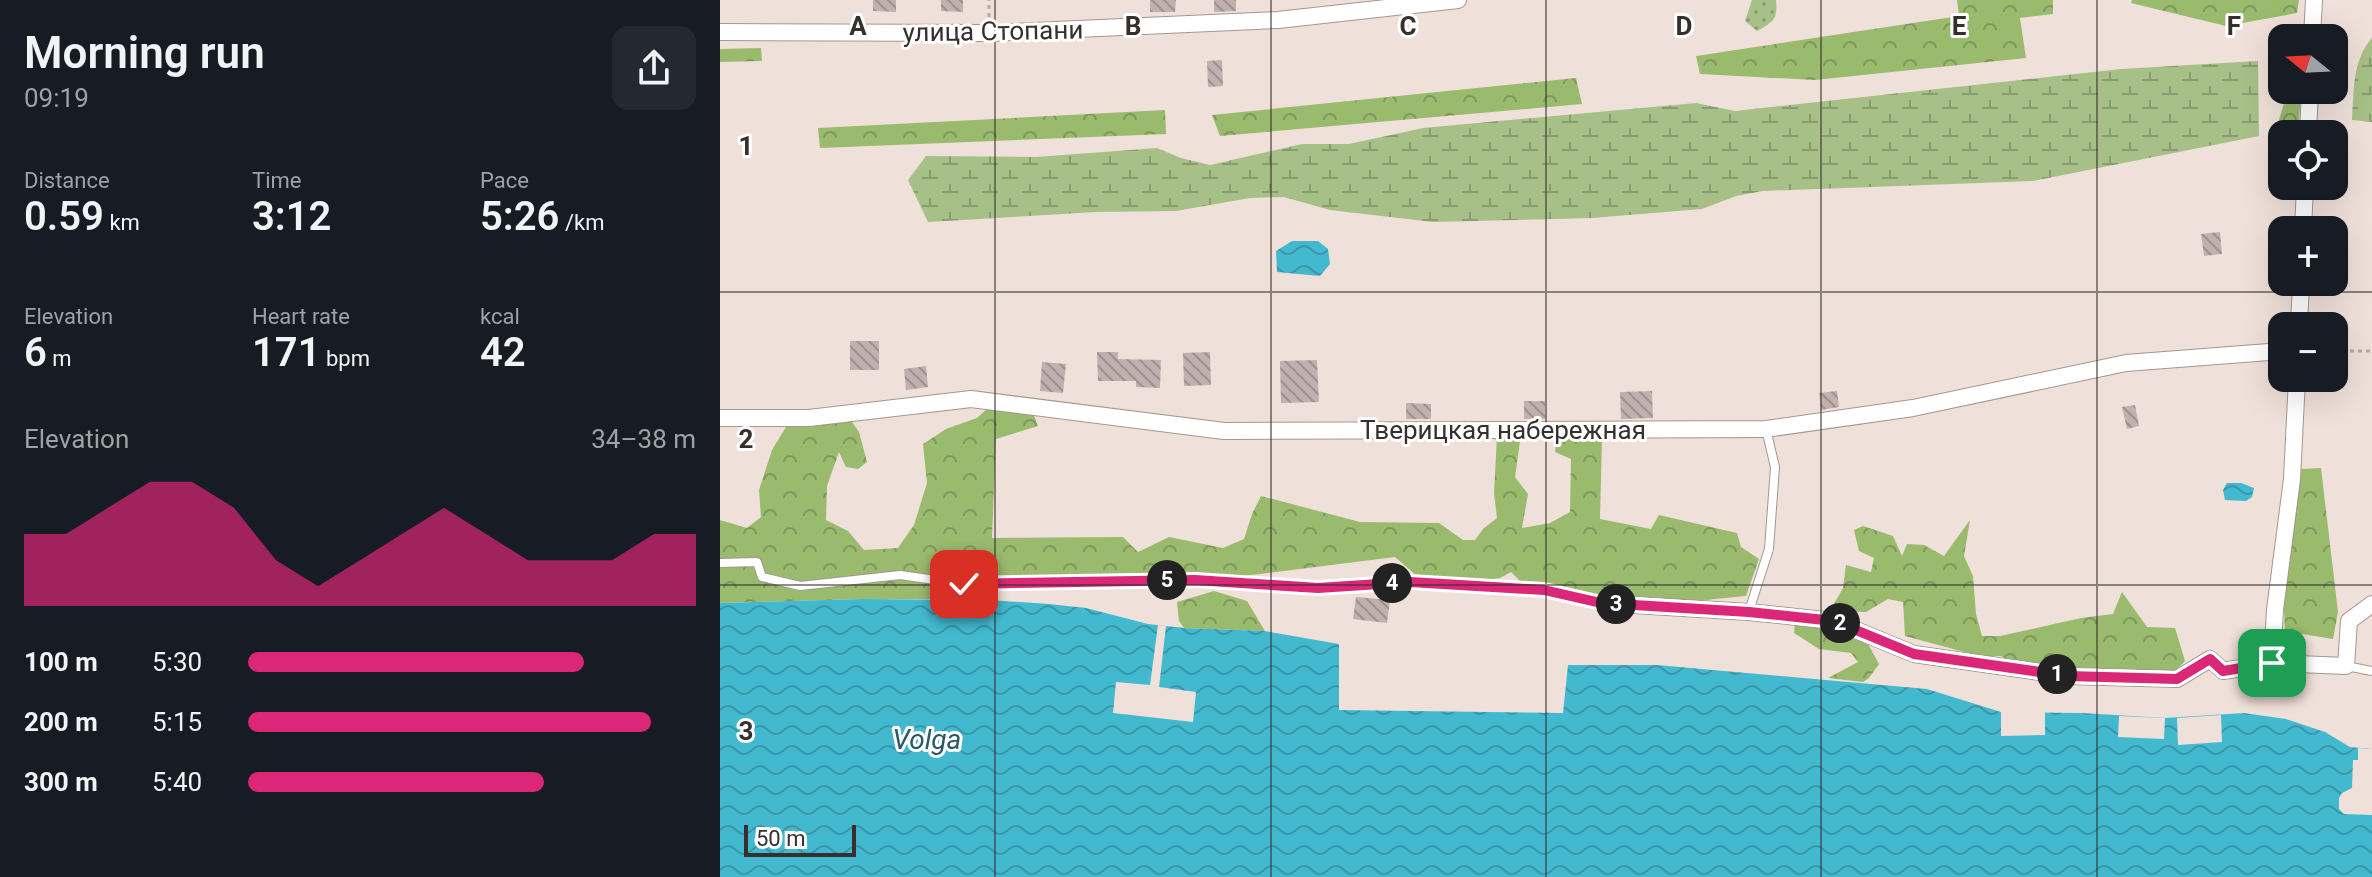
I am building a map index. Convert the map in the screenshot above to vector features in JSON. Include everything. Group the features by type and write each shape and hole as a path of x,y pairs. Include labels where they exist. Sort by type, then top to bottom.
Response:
{"street":[{"name":"улица Стопани","path":"720,32 988,33 1202,24 1278,20 1458,0"},
{"path":"2313,24 2314,0"},
{"name":"Тверицкая набережная","path":"720,418 809,418 971,399 1224,431 1766,429 1913,408 2126,363 2268,352"},
{"path":"2272,663 2275,610 2292,479 2296,392"},
{"path":"1601,603 1749,612 1834,621 1914,654 2068,676 2177,679 2210,659 2223,671 2272,663 2346,666 2349,621 2372,604"}],"lane":[{"path":"1749,612 1769,549 1775,467 1766,429"},
{"path":"720,563 757,562 762,577 800,586 900,575 964,584 1195,580 1318,588 1410,582 1544,590 1601,603"},
{"path":"2346,666 2372,671"}],"path":[{"path":"2348,351 2372,351"}],"green space":[{"path":"1752,0 1776,0 1773,20 1757,31 1745,21"},
{"path":"1957,0 2053,0 2053,14 2020,18 2026,58 1815,80 1700,74 1696,56 1959,16"},
{"path":"2132,0 2299,0 2297,13 2226,26 2131,3"},
{"path":"2372,38 2372,122 2352,120 2357,66"},
{"path":"761,48 762,61 720,62 720,49"},
{"path":"2258,61 2259,136 2033,181 1763,191 1736,196 1702,209 1592,218 1433,222 1330,210 1284,197 1250,198 1176,211 1096,212 928,222 908,180 926,156 1036,157 1157,148 1210,165 1302,144 1349,144 1423,128 1696,103 1735,111 2121,69"},
{"path":"1576,78 1582,104 1220,136 1212,115"},
{"path":"2284,104 2300,104 2299,120 2279,120"},
{"path":"1165,110 1166,134 820,148 818,128"},
{"path":"989,407 1032,410 1038,426 996,439 992,538 1123,537 1138,552 1169,537 1223,548 1244,539 1261,496 1360,522 1439,523 1463,540 1475,540 1497,518 1494,493 1497,436 1521,434 1515,477 1528,494 1522,528 1550,523 1570,512 1571,459 1555,452 1557,436 1602,438 1600,519 1651,529 1659,515 1737,533 1741,547 1759,559 1746,596 1673,603 1664,598 1584,594 1522,583 1511,572 1500,578 1475,582 1417,576 1395,557 1244,576 1167,574 966,581 937,599 720,603 720,520 747,528 761,517 759,490 772,450 789,422 847,415 859,432 867,462 858,469 846,467 839,452 827,486 826,520 848,531 864,550 898,548 914,525 927,483 923,444 946,429 977,418"},
{"path":"2321,468 2338,612 2333,639 2285,631 2283,587 2301,469"},
{"path":"1970,520 1964,556 1973,576 1976,614 1982,636 2000,636 2113,614 2122,592 2147,627 2175,628 2185,661 2171,675 2015,665 2001,656 1979,656 1905,636 1903,602 1888,599 1866,612 1830,611 1843,588 1846,565 1871,572 1874,558 1859,551 1854,530 1863,526 1893,536 1902,556 1907,544 1924,545 1944,556"},
{"path":"1214,591 1247,601 1265,631 1184,628 1179,621 1177,602"},
{"path":"1795,622 1844,631 1866,640 1879,664 1863,682 1828,678 1858,662 1851,653 1819,649 1794,633"}],"water":[{"path":"1292,241 1318,241 1328,249 1330,264 1320,276 1277,272 1276,251"},
{"path":"2227,483 2241,483 2254,488 2252,497 2246,501 2225,500 2223,490"},
{"name":"Volga","path":"862,599 1049,604 1086,608 1148,624 1265,631 1339,644 1339,710 1563,713 1568,665 1657,665 1927,689 2001,712 2165,718 2244,713 2286,719 2325,732 2350,747 2372,749 2372,877 720,877 720,603"}],"pier":[{"path":"1158,625 1166,626 1159,687 1196,692 1193,722 1113,713 1116,682 1150,685"},
{"path":"2045,711 2045,735 2001,736 2001,712"},
{"path":"2221,715 2222,742 2178,745 2177,718"},
{"path":"2119,716 2165,718 2164,739 2118,737"},
{"path":"2358,748 2372,749 2372,815 2344,814 2339,809 2342,793 2352,788 2353,760 2358,760"}],"building":[{"path":"873,0 896,0 896,12 873,11"},
{"path":"941,0 963,0 963,12 941,11"},
{"path":"1150,0 1176,0 1175,12 1150,12"},
{"path":"1214,0 1236,0 1236,11 1214,12"},
{"path":"1222,60 1223,86 1208,87 1207,61"},
{"path":"2220,232 2222,254 2204,256 2201,234"},
{"path":"850,341 879,341 879,370 850,370"},
{"path":"1097,352 1118,352 1118,359 1161,360 1160,388 1136,387 1136,381 1098,381"},
{"path":"1210,352 1211,385 1184,386 1183,353"},
{"path":"1317,360 1319,402 1281,403 1280,361"},
{"path":"1042,362 1066,364 1063,393 1040,391"},
{"path":"926,366 928,387 906,390 904,369"},
{"path":"1652,391 1653,418 1621,419 1620,392"},
{"path":"1837,391 1839,407 1821,410 1819,393"},
{"path":"1524,401 1545,401 1545,419 1524,419"},
{"path":"1406,403 1431,404 1431,419 1406,419"},
{"path":"2135,405 2139,426 2127,429 2122,407"},
{"path":"1356,597 1390,600 1387,623 1353,619"}],"route":[{"path":"964,584 1195,580 1318,588 1410,582 1544,590 1601,603 1749,612 1834,621 1914,654 2068,676 2177,679 2210,659 2223,671 2272,663"}]}
